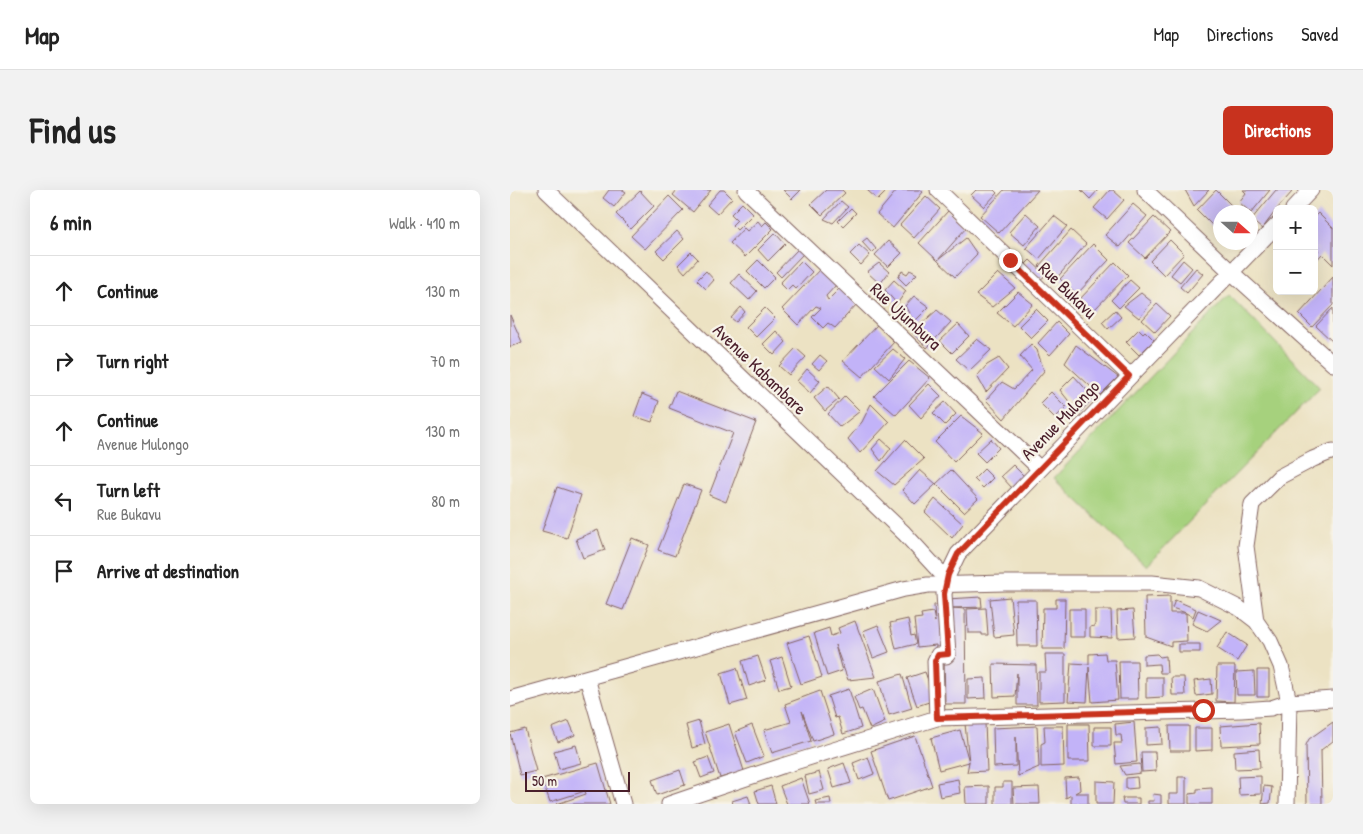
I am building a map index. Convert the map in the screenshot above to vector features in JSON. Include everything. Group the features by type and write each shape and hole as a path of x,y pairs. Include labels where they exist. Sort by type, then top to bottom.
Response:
{"street":[{"name":"Avenue Kabambare","path":"546,190 904,533 947,580"},
{"name":"Rue Ujumbura","path":"746,190 1039,468"},
{"name":"Rue Bukavu","path":"938,190 1129,376"},
{"path":"1145,190 1230,272 1333,363"},
{"path":"1297,205 1311,190"},
{"name":"Avenue Mulongo","path":"947,580 958,554 1039,468 1273,229"},
{"path":"1256,622 1246,546 1252,504 1279,476 1313,458 1333,451"},
{"path":"937,718 935,658 938,655 946,656 948,651 944,594 947,580"},
{"path":"510,699 904,589 947,580 1117,582 1181,585 1199,588 1239,608 1256,622 1270,641 1281,666 1289,702 1287,804"},
{"path":"587,678 623,804"},
{"path":"669,804 937,718 1241,710 1271,708 1289,702 1333,699"}],"green space":[{"path":"1229,295 1320,388 1146,566 1054,478"}],"building":[{"path":"609,190 623,190 626,192 614,207 603,198"},
{"path":"677,190 711,190 693,212 673,195"},
{"path":"720,190 724,190 732,198 717,214 707,205"},
{"path":"783,190 801,190 792,199"},
{"path":"826,190 842,190 845,193 822,215 811,204"},
{"path":"867,190 888,190 878,200"},
{"path":"897,190 920,190 923,192 893,228 877,214"},
{"path":"976,190 994,190 997,193 984,207 971,195"},
{"path":"1004,190 1038,190 999,233 980,216"},
{"path":"1081,190 1098,190 1090,199"},
{"path":"1110,190 1113,190 1124,200 1107,219 1094,208"},
{"path":"1185,190 1209,190 1194,206"},
{"path":"1216,190 1231,205 1213,205 1213,226 1197,210"},
{"path":"1243,190 1270,190 1258,205 1242,205 1239,202 1246,193"},
{"path":"1276,190 1290,190 1292,192 1281,205 1273,205 1273,214 1262,229 1258,226 1258,212"},
{"path":"640,191 654,206 631,229 616,214"},
{"path":"669,196 683,210 645,249 631,236"},
{"path":"926,196 940,209 914,238 900,225"},
{"path":"841,201 848,207 833,223 824,219"},
{"path":"742,203 753,214 737,230 732,225 737,220 731,214"},
{"path":"1133,204 1147,216 1120,247 1105,235"},
{"path":"851,208 856,213 843,226 838,221"},
{"path":"948,211 966,228 938,260 966,238 977,254 955,277 919,243"},
{"path":"1026,213 1040,226 1024,245 1009,232"},
{"path":"1318,213 1333,228 1333,265 1322,254 1318,258"},
{"path":"1054,216 1067,226 1039,259 1026,248"},
{"path":"1154,217 1170,232 1145,258 1129,243"},
{"path":"758,221 762,226 766,222 773,229 745,257 730,243 744,228 747,231"},
{"path":"1071,230 1086,244 1055,280 1039,266"},
{"path":"677,231 684,239 664,259 656,251"},
{"path":"775,233 785,244 768,261 758,250"},
{"path":"867,238 876,249 872,253 862,242"},
{"path":"1170,240 1184,254 1164,275 1150,261"},
{"path":"888,241 902,253 888,267 875,255"},
{"path":"1093,244 1109,260 1077,294 1060,279"},
{"path":"859,245 870,255 861,265 850,254"},
{"path":"798,249 803,254 781,277 776,272"},
{"path":"691,252 698,259 685,273 678,265"},
{"path":"758,260 775,277 764,288 747,271"},
{"path":"1030,260 1046,275 1040,280 1025,265"},
{"path":"1183,260 1192,268 1180,282 1171,275"},
{"path":"801,261 812,272 796,289 792,285 787,290 780,283"},
{"path":"1115,262 1128,275 1092,312 1079,300"},
{"path":"879,263 889,272 880,284 867,272"},
{"path":"821,268 837,284 826,296 828,300 840,288 857,304 835,328 828,323 823,328 812,317 821,308 816,306 798,325 782,309"},
{"path":"1196,268 1203,274 1187,293 1180,287"},
{"path":"910,270 917,274 906,285 898,277 902,271 907,274"},
{"path":"706,271 714,280 706,289 697,280"},
{"path":"998,273 1015,288 992,307 976,295"},
{"path":"739,274 757,291 749,300 731,283"},
{"path":"1333,277 1333,305 1312,327 1299,314"},
{"path":"894,280 906,291 897,304 885,290"},
{"path":"1130,280 1139,288 1119,308 1111,300"},
{"path":"1018,292 1033,304 1013,326 997,313"},
{"path":"1141,293 1152,302 1139,318 1124,306"},
{"path":"914,296 929,307 914,322 905,306"},
{"path":"1157,304 1170,316 1155,332 1142,320"},
{"path":"741,307 745,312 736,322 731,318"},
{"path":"765,308 775,318 756,337 746,327"},
{"path":"1333,308 1333,342 1316,326"},
{"path":"1036,309 1048,321 1031,338 1019,326"},
{"path":"937,310 951,322 927,348 912,332"},
{"path":"1115,310 1121,317 1108,329 1102,322"},
{"path":"510,315 522,342 510,347"},
{"path":"1057,322 1069,334 1050,355 1038,343"},
{"path":"958,324 969,336 952,353 940,341"},
{"path":"877,325 894,342 862,377 843,361"},
{"path":"1139,329 1143,333 1145,331 1154,340 1139,355 1126,342"},
{"path":"776,331 786,342 774,355 763,344"},
{"path":"977,339 991,350 969,371 956,359"},
{"path":"1031,344 1037,350 1044,371 1004,419 986,400 1002,382 1014,389 1032,370 1020,356"},
{"path":"1076,345 1118,377 1100,395 1065,363"},
{"path":"796,348 806,357 789,375 779,366"},
{"path":"893,349 905,359 889,379 875,366"},
{"path":"820,355 827,361 819,370 812,364"},
{"path":"999,358 1008,369 986,392 977,376 987,365"},
{"path":"909,361 930,378 896,415 874,396"},
{"path":"807,369 820,381 810,393 797,381"},
{"path":"1074,376 1093,397 1079,414 1060,390"},
{"path":"929,384 941,396 921,418 909,405"},
{"path":"828,386 839,399 825,411 814,398"},
{"path":"676,391 756,422 726,502 709,495 733,433 669,408"},
{"path":"1051,392 1066,407 1055,418 1040,403"},
{"path":"642,394 659,401 652,422 634,416"},
{"path":"845,396 860,411 840,427 828,414"},
{"path":"945,402 956,414 945,425 933,413"},
{"path":"871,404 889,422 860,453 848,439 862,422"},
{"path":"961,416 983,433 954,462 935,442"},
{"path":"881,439 891,448 881,461 872,449"},
{"path":"991,439 999,448 985,462 976,453"},
{"path":"905,440 924,459 894,485 877,471"},
{"path":"1013,465 1024,476 1012,488 1001,476"},
{"path":"984,469 993,478 983,488 974,479"},
{"path":"920,470 936,484 915,504 902,490"},
{"path":"951,470 978,499 964,512 936,484"},
{"path":"684,484 701,490 675,556 658,550"},
{"path":"557,487 581,495 567,538 542,531"},
{"path":"935,499 963,524 952,538 925,512"},
{"path":"598,530 605,550 583,558 576,539"},
{"path":"632,538 649,545 623,610 606,604"},
{"path":"1170,596 1170,613 1186,613 1187,641 1171,642 1171,646 1146,637 1145,597"},
{"path":"981,597 982,607 953,608 965,609 966,704 945,704 944,657 947,599"},
{"path":"1010,597 1014,635 994,637 990,599"},
{"path":"1056,599 1065,599 1064,649 1042,649 1043,608 1056,608"},
{"path":"1016,600 1036,600 1037,646 1017,646"},
{"path":"1175,600 1196,609 1193,617 1172,608"},
{"path":"942,604 947,653 936,654 936,645 917,647 914,619 922,618 921,614 933,612 935,622 934,605"},
{"path":"986,608 988,635 968,633 967,609"},
{"path":"1069,609 1085,609 1085,637 1069,637"},
{"path":"1095,610 1111,610 1112,638 1090,637 1090,627 1095,626"},
{"path":"1133,610 1135,637 1118,638 1117,611"},
{"path":"1198,610 1221,620 1207,631 1192,624"},
{"path":"908,619 911,636 914,635 916,644 896,649 890,623"},
{"path":"855,621 876,677 848,680 835,645 842,671 827,676 814,633 829,628 831,636 840,633 838,628"},
{"path":"878,625 889,652 873,658 863,631"},
{"path":"1227,632 1247,645 1237,661 1217,648"},
{"path":"809,636 822,677 801,684 787,643"},
{"path":"1179,644 1200,644 1200,652 1179,652"},
{"path":"1105,653 1106,660 1115,660 1118,700 1092,702 1089,667 1087,702 1068,701 1071,663 1089,664 1089,654"},
{"path":"1045,654 1065,654 1065,701 1039,702 1039,672 1046,672"},
{"path":"1157,654 1160,657 1166,656 1167,673 1160,673 1159,664 1144,665 1144,655"},
{"path":"758,656 766,680 749,686 742,661"},
{"path":"782,657 791,686 779,689 770,661"},
{"path":"1119,661 1137,661 1138,699 1120,699"},
{"path":"993,664 1036,665 1037,705 1017,705 1017,673 1015,696 994,697"},
{"path":"1217,666 1235,666 1234,702 1216,701"},
{"path":"737,668 747,700 730,705 721,673"},
{"path":"1257,670 1269,670 1269,697 1257,697"},
{"path":"1254,671 1255,695 1237,695 1236,672"},
{"path":"925,672 935,700 917,706 907,678"},
{"path":"902,674 912,708 889,715 879,681"},
{"path":"1146,677 1163,677 1163,697 1146,698"},
{"path":"1171,677 1184,677 1185,695 1172,695"},
{"path":"985,678 986,698 968,699 968,679"},
{"path":"1211,679 1212,694 1196,696 1194,681"},
{"path":"849,689 861,728 843,734 838,717 835,718 828,696"},
{"path":"873,689 885,722 870,729 862,709 859,710 854,697"},
{"path":"820,691 834,734 813,741 802,711 811,741 772,753 764,730 791,722 785,704"},
{"path":"569,721 575,735 558,742 552,728"},
{"path":"699,721 705,744 692,748 686,725"},
{"path":"1134,722 1137,762 1116,764 1114,743 1122,743 1121,735 1116,735 1115,724"},
{"path":"1333,722 1333,741 1321,750 1322,804 1307,804 1306,745 1309,739"},
{"path":"985,723 987,771 967,772 969,762 965,724"},
{"path":"1259,723 1260,744 1221,746 1220,726"},
{"path":"729,724 744,771 720,778 705,732"},
{"path":"1068,724 1089,724 1090,761 1068,761"},
{"path":"752,725 764,756 747,763 735,732"},
{"path":"1037,726 1039,767 1018,776 1016,737 1016,766 994,767 993,728"},
{"path":"1044,726 1063,726 1064,766 1041,767 1041,744 1045,742"},
{"path":"1169,726 1189,726 1189,751 1170,751"},
{"path":"1094,727 1111,727 1111,746 1094,746"},
{"path":"1161,727 1162,744 1146,745 1146,728"},
{"path":"1195,728 1212,728 1212,750 1195,751"},
{"path":"525,729 536,771 520,775 510,733"},
{"path":"960,730 969,762 939,770 931,738"},
{"path":"915,736 932,786 888,801 871,751"},
{"path":"576,745 581,763 559,769 554,751"},
{"path":"1259,749 1260,768 1235,769 1234,751"},
{"path":"1141,752 1155,752 1156,771 1142,772"},
{"path":"708,757 714,773 701,778 695,762"},
{"path":"868,757 874,774 859,780 853,763"},
{"path":"598,763 610,804 557,804 586,794 585,791 550,802 542,779"},
{"path":"844,763 851,783 834,788 828,769"},
{"path":"1140,764 1141,773 1125,775 1120,766"},
{"path":"680,770 685,785 657,795 652,780"},
{"path":"819,772 824,790 809,794 805,776"},
{"path":"1261,776 1261,794 1239,795 1238,777"},
{"path":"1079,777 1080,790 1075,793 1088,793 1088,804 1071,804 1071,795 1066,798 1065,778"},
{"path":"1137,777 1138,788 1126,789 1126,778"},
{"path":"1178,777 1186,777 1186,804 1169,804 1169,794 1178,794"},
{"path":"801,778 810,804 787,804 780,786"},
{"path":"958,779 960,793 940,797 937,783"},
{"path":"1096,781 1114,782 1113,804 1096,804"},
{"path":"1003,782 1012,782 1012,804 995,804 995,787 1003,787"},
{"path":"771,786 776,804 759,804 755,791"},
{"path":"989,786 989,804 966,804 965,787"},
{"path":"1264,786 1272,787 1270,803 1262,804"},
{"path":"1039,787 1040,804 1014,804 1013,788"},
{"path":"1212,788 1212,804 1189,804 1189,794 1197,793 1197,789"},
{"path":"1153,794 1161,795 1161,804 1148,804 1148,801 1154,801"},
{"path":"748,796 751,804 733,804 732,801"},
{"path":"830,798 831,804 816,804 815,801"},
{"path":"1122,798 1139,798 1139,804 1123,804"}],"route":[{"path":"1010,260 1129,376 958,554 948,575 944,594 948,654 946,656 938,655 935,658 937,718 1203,710"}]}
